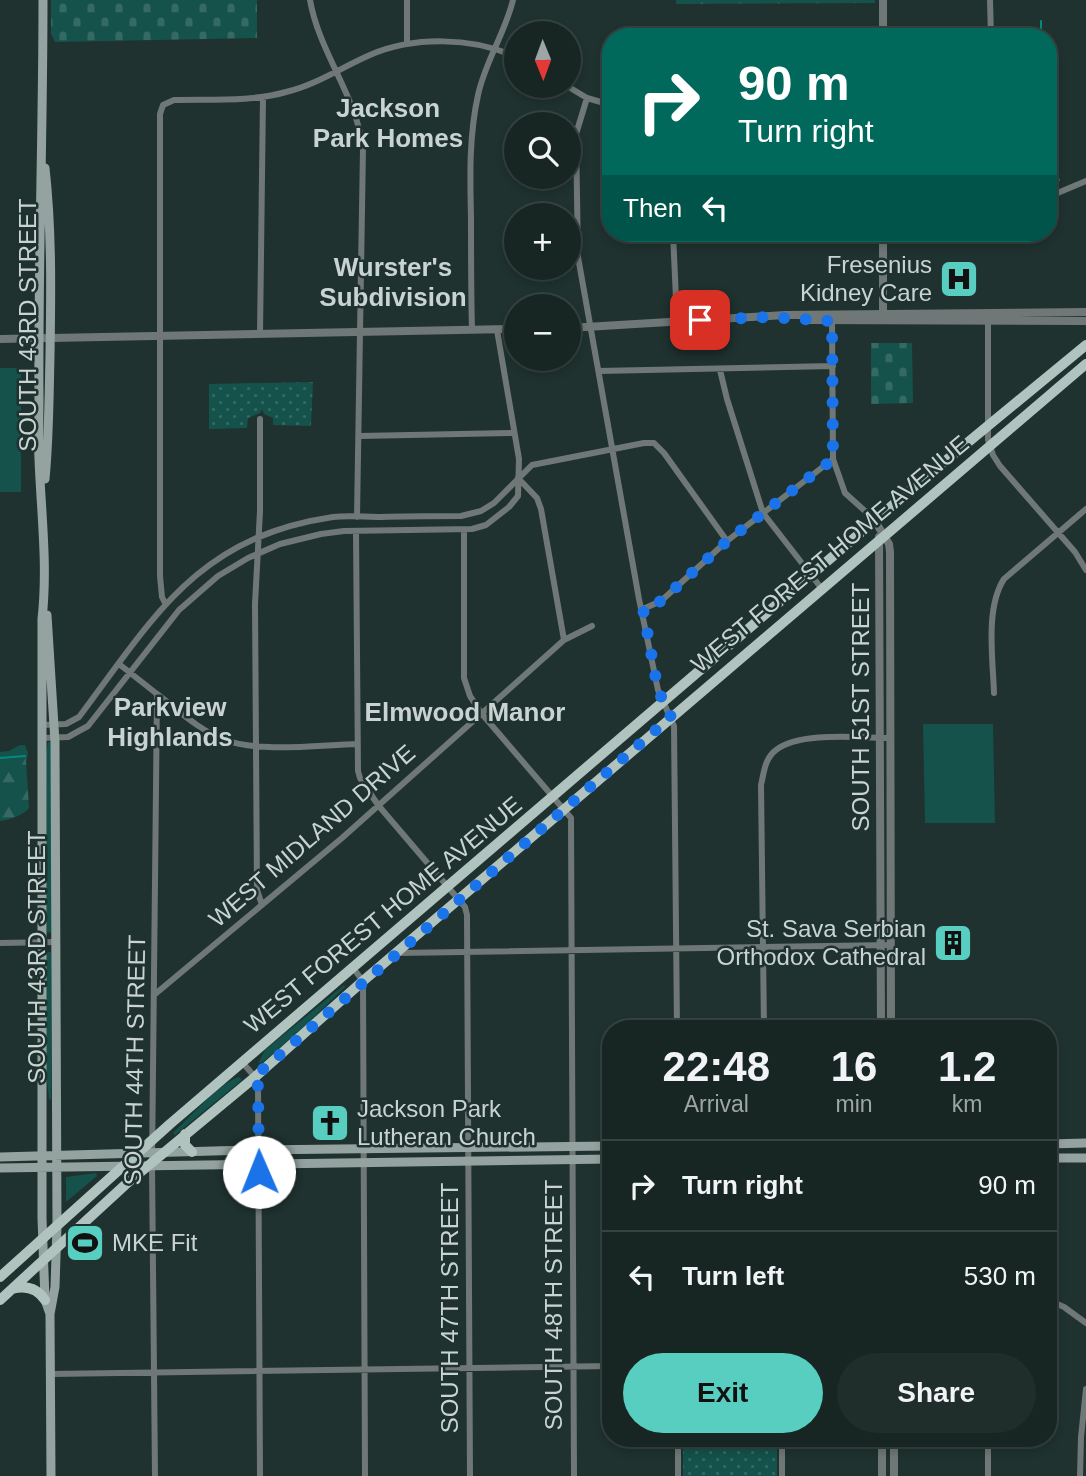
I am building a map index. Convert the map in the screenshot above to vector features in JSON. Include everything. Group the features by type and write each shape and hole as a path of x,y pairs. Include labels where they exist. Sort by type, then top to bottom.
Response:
{"main road":[{"name":"SOUTH 43RD STREET","path":"43,0 43,145 39,205 39,459 43,505 44,600 41,738 42,1239 46,1300 50,1314"},
{"name":"SOUTH 43RD STREET","path":"43,145 51,287 49,437 43,505"},
{"path":"39,288 51,287"},
{"name":"WEST FOREST HOME AVENUE","path":"0,1277 242,1062 353,968 453,893 559,802 663,702 1086,345"},
{"name":"WEST FOREST HOME AVENUE","path":"0,1300 156,1157 254,1077 396,953 453,893 559,802 671,717 1086,364"},
{"name":"SOUTH 43RD STREET","path":"44,600 48,619 55,738 57,1226 55,1287 50,1314 51,1476"},
{"path":"185,1135 186,1145 192,1152"},
{"path":"1057,1144 1086,1143"},
{"path":"0,1168 124,1165 192,1152 602,1146"},
{"path":"0,1157 137,1154 260,1163 602,1159"},
{"path":"1057,1158 1086,1158"},
{"path":"12,1289 32,1288 46,1300"}],"street":[{"path":"310,0 314,22 358,122 363,148 357,517"},
{"path":"407,0 407,44"},
{"path":"472,330 472,122 488,60 507,21 513,0"},
{"path":"883,0 883,28"},
{"path":"990,0 990,28"},
{"path":"165,603 160,576 159,337 160,114 163,105 174,100 263,97 291,91 372,54 407,44 447,42 495,47 504,51"},
{"path":"581,94 602,102"},
{"path":"260,334 263,97"},
{"path":"587,98 576,134 578,257 658,690 674,726 677,1020"},
{"path":"1057,193 1086,181"},
{"path":"673,242 677,321"},
{"path":"883,242 883,318"},
{"path":"986,318 1086,312"},
{"path":"581,328 785,315 1086,321"},
{"path":"768,317 832,321 883,318"},
{"path":"986,318 989,446 1000,466 1075,552 1086,570"},
{"path":"832,321 833,459 845,493 875,521"},
{"path":"41,738 74,735 88,726 184,604 218,576 257,554 311,535 356,531 464,530 486,525 509,507 518,496 519,459 497,330"},
{"path":"0,339 504,330"},
{"path":"599,371 833,366"},
{"path":"720,370 763,513 822,589"},
{"path":"260,419 255,604 257,890 262,905"},
{"path":"359,436 514,433"},
{"path":"42,725 73,723 165,603 184,584 215,561 258,537 308,522 334,517 472,514 494,503 532,465 654,443 727,541"},
{"path":"643,609 661,601 727,541 833,459"},
{"path":"518,478 537,498 541,509 564,640"},
{"path":"993,694 993,608 1004,579 1086,509"},
{"name":"SOUTH 51ST STREET","path":"875,521 890,552 891,1020"},
{"path":"464,530 464,678 470,695 482,714 559,802"},
{"path":"356,531 357,744 360,778 378,805 453,893"},
{"name":"SOUTH 51ST STREET","path":"881,1020 882,537"},
{"name":"WEST MIDLAND DRIVE","path":"154,995 378,805 564,640 592,626"},
{"path":"119,664 208,732 224,740 257,747 357,744"},
{"name":"SOUTH 44TH STREET","path":"155,1476 156,1157 152,1140 157,694"},
{"path":"764,1020 761,785 765,764 775,750 793,741 810,738 890,738"},
{"name":"SOUTH 48TH STREET","path":"559,802 570,818 574,1476"},
{"name":"SOUTH 47TH STREET","path":"453,893 465,907 467,915 470,1476"},
{"path":"0,943 56,942"},
{"path":"396,953 891,945"},
{"path":"353,968 363,981 366,1476"},
{"path":"242,1062 258,1086 260,1476"},
{"path":"1057,1304 1086,1323"},
{"path":"51,1374 602,1366"},
{"path":"1080,1476 1086,1389"},
{"path":"678,1447 678,1476"},
{"path":"782,1447 782,1476"},
{"path":"882,1447 882,1476"},
{"path":"894,1447 894,1476"},
{"path":"988,1447 988,1476"}],"green space":[{"path":"51,0 257,0 257,38 55,42 51,34"},
{"path":"676,0 875,0 875,3 676,4"},
{"path":"871,343 912,343 913,403 871,404"},
{"path":"0,368 21,368 21,492 0,492"},
{"path":"313,382 311,426 273,425 273,418 264,414 262,409 260,413 248,418 247,428 209,429 209,384"},
{"path":"923,724 993,724 995,823 925,823"},
{"path":"48,742 51,742 51,932 47,933 46,754"},
{"path":"25,745 28,753 26,760 29,808 16,817 0,821 0,752"},
{"path":"46,952 51,952 51,1100 46,1072"},
{"path":"344,985 345,987 309,1022 263,1062 258,1063 265,1050"},
{"path":"239,1077 242,1080 175,1135 173,1133 215,1093"},
{"path":"96,1173 97,1176 66,1202 66,1177"},
{"path":"683,1447 777,1447 777,1476 683,1476"}],"waterway":[{"path":"1041,21 1041,28"},
{"path":"1057,176 1059,180"},
{"path":"0,758 25,756"}],"place":[{"name":"Fresenius Kidney Care","path":"959,279"},
{"name":"St. Sava Serbian Orthodox Cathedral","path":"953,943"},
{"name":"Jackson Park Lutheran Church","path":"330,1123"},
{"name":"MKE Fit","path":"85,1243"}],"district":[{"name":"Jackson Park Homes","path":"388,123"},
{"name":"Wurster's Subdivision","path":"393,282"},
{"name":"Elmwood Manor","path":"465,712"},
{"name":"Parkview Highlands","path":"170,722"}],"route":[{"path":"259,1172 258,1086 254,1077 671,717 658,690 643,609 661,601 727,541 833,459 832,321 768,317 700,320"}]}
